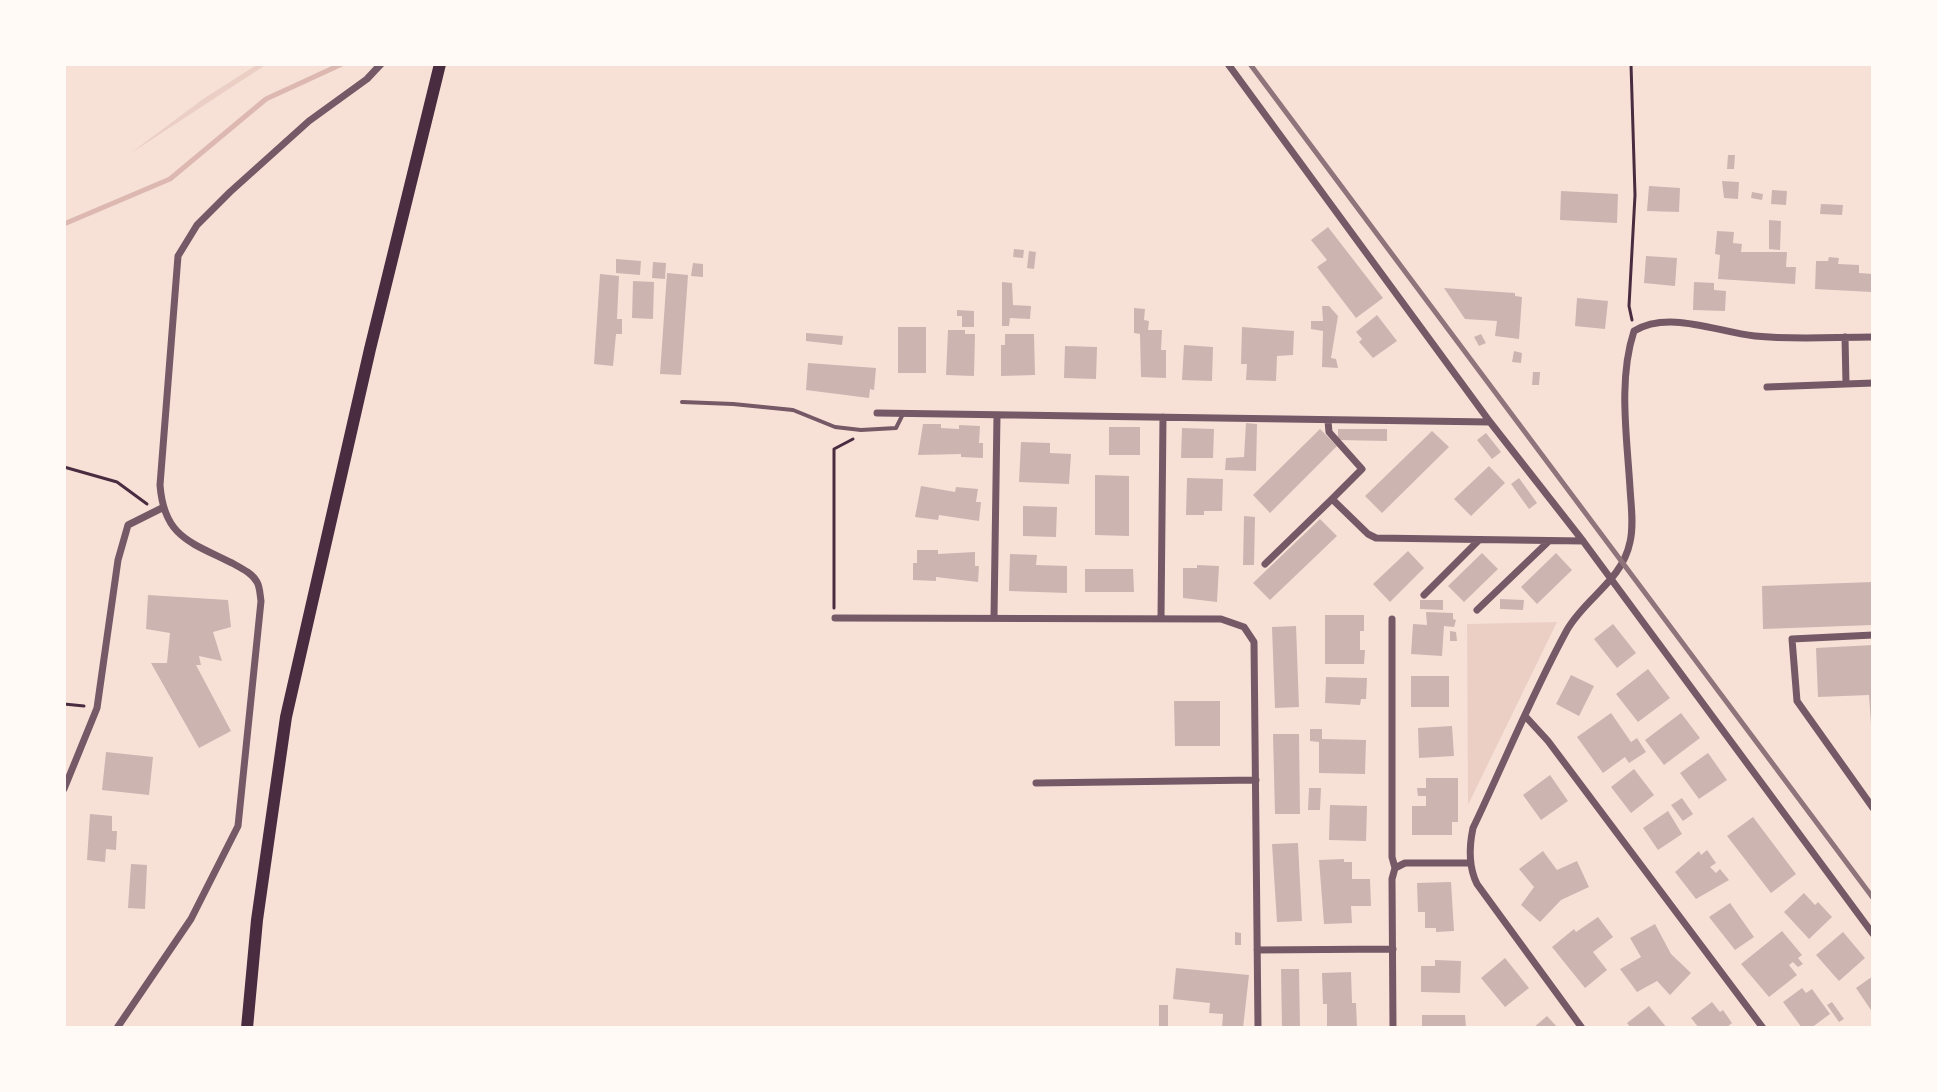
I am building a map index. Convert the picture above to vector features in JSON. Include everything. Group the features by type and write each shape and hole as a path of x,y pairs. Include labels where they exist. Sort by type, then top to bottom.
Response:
{"highway":[{"path":"247,1028 257,920 286,717 370,349 440,64"}],"street":[{"path":"117,1028 191,919 238,826 261,601 258,583 247,571 193,544 173,529 159,509 178,256 197,225 230,192 309,121 367,79 381,64"},
{"path":"1228,64 1490,422 1583,541 1873,934"},
{"path":"1582,1028 1477,884 1470,863 1473,828 1568,628 1623,564 1631,540 1625,408 1627,360 1634,331 1646,324 1673,322 1756,336 1873,337"},
{"path":"1845,337 1846,384"},
{"path":"1767,387 1873,383"},
{"path":"877,413 1490,422"},
{"path":"994,617 997,415"},
{"path":"1161,618 1163,417"},
{"path":"1265,564 1362,469 1329,432 1328,421"},
{"path":"1332,499 1376,538 1583,541"},
{"path":"64,789 97,708 121,548 128,525 159,509"},
{"path":"1424,595 1479,540"},
{"path":"1477,610 1549,541"},
{"path":"835,618 1221,619 1244,627 1254,642 1258,1028"},
{"path":"1392,619 1393,1028"},
{"path":"1873,635 1792,639 1797,701 1873,808"},
{"path":"1526,717 1548,741 1763,1028"},
{"path":"1036,783 1256,780"},
{"path":"1395,868 1405,863 1470,863"},
{"path":"1257,950 1393,949"}],"lane":[{"path":"682,402 793,410 835,427 861,430 896,428 903,413"}],"path":[{"path":"1631,64 1635,195 1629,306 1634,331"},
{"path":"835,618 834,449 853,440 861,430"},
{"path":"64,467 117,482 159,509"},
{"path":"64,704 97,708"}],"shaded area":[{"path":"258,64 267,64 128,155 203,99"},
{"path":"1557,622 1468,805 1467,624"}],"building":[{"path":"1728,155 1735,155 1734,169 1727,169"},
{"path":"1722,181 1739,182 1738,199 1724,198"},
{"path":"1649,186 1680,188 1679,212 1647,211"},
{"path":"1772,190 1787,191 1786,205 1771,204"},
{"path":"1561,191 1618,194 1617,223 1560,220"},
{"path":"1752,192 1763,194 1762,200 1751,198"},
{"path":"1821,204 1843,205 1842,215 1820,214"},
{"path":"1769,220 1781,221 1780,250 1769,249"},
{"path":"1328,227 1383,298 1356,318 1317,267 1327,260 1311,240"},
{"path":"1717,231 1734,232 1733,243 1742,244 1741,252 1787,252 1786,267 1796,267 1795,284 1718,279 1720,255 1715,254"},
{"path":"1014,249 1024,250 1023,258 1013,257"},
{"path":"1029,251 1036,252 1034,269 1027,268"},
{"path":"1646,256 1677,258 1675,286 1644,283"},
{"path":"1829,257 1839,258 1838,264 1859,265 1859,273 1873,274 1872,292 1815,289 1816,261 1828,261"},
{"path":"616,259 641,261 640,275 616,273"},
{"path":"653,262 666,263 665,279 652,278"},
{"path":"693,263 703,264 703,277 691,276"},
{"path":"667,273 688,275 681,375 660,374"},
{"path":"600,274 619,276 617,319 622,319 622,334 616,334 613,366 594,364"},
{"path":"633,281 654,282 653,319 632,318"},
{"path":"1002,282 1012,283 1013,305 1031,306 1030,319 1010,318 1009,326 1002,326"},
{"path":"1694,282 1714,283 1714,290 1726,291 1725,311 1693,310"},
{"path":"1444,288 1515,293 1515,296 1522,297 1519,339 1495,336 1497,321 1465,319"},
{"path":"1577,298 1608,301 1605,329 1575,326"},
{"path":"1322,306 1329,306 1338,316 1331,358 1336,359 1338,368 1322,367 1323,331 1311,329 1311,321 1323,321"},
{"path":"1134,308 1145,309 1144,320 1149,321 1148,330 1162,330 1161,350 1166,350 1166,378 1141,377 1140,334 1134,333"},
{"path":"957,310 974,311 974,327 962,327 962,316 957,316"},
{"path":"1377,315 1397,341 1373,358 1359,342 1362,339 1356,332"},
{"path":"898,327 926,327 926,373 898,373"},
{"path":"1242,327 1294,331 1293,355 1277,356 1276,381 1246,380 1247,364 1241,364"},
{"path":"948,330 965,330 965,334 975,334 974,376 946,375"},
{"path":"806,333 843,336 842,345 806,341"},
{"path":"1005,334 1034,334 1035,375 1001,376 1001,345 1005,345"},
{"path":"1481,334 1486,343 1479,346 1474,337"},
{"path":"1184,345 1213,347 1212,381 1182,380"},
{"path":"1065,346 1097,347 1096,379 1064,378"},
{"path":"1514,351 1522,353 1521,363 1512,362"},
{"path":"808,363 876,368 874,390 870,389 869,398 806,390"},
{"path":"1533,372 1540,372 1539,385 1532,385"},
{"path":"1246,423 1257,424 1256,471 1225,470 1226,458 1244,457"},
{"path":"923,424 941,424 941,428 959,429 959,425 980,426 979,443 983,443 983,458 961,457 961,454 918,455"},
{"path":"1109,427 1140,427 1140,455 1109,455"},
{"path":"1182,428 1214,429 1213,458 1181,458"},
{"path":"1320,429 1337,446 1270,513 1253,495"},
{"path":"1338,429 1387,429 1387,441 1338,440"},
{"path":"1432,431 1449,447 1382,513 1365,496"},
{"path":"1486,433 1501,452 1492,459 1477,440"},
{"path":"1021,442 1050,443 1050,453 1071,454 1069,484 1019,482"},
{"path":"1489,466 1505,483 1471,516 1454,499"},
{"path":"1095,475 1129,476 1129,536 1095,535"},
{"path":"1187,478 1223,479 1222,511 1186,515"},
{"path":"1519,478 1537,503 1529,509 1511,484"},
{"path":"921,486 955,492 956,487 978,489 976,502 981,502 979,521 939,515 938,520 915,517"},
{"path":"1023,506 1057,507 1056,537 1023,536"},
{"path":"1244,516 1255,517 1254,565 1243,565"},
{"path":"1320,519 1337,536 1270,600 1253,583"},
{"path":"917,550 938,550 938,554 975,552 975,566 979,566 978,582 936,577 936,581 913,580"},
{"path":"1408,551 1424,568 1390,602 1373,584"},
{"path":"1482,553 1498,569 1464,602 1448,586"},
{"path":"1556,553 1572,570 1537,604 1521,587"},
{"path":"1010,554 1037,555 1036,565 1067,566 1067,593 1009,591"},
{"path":"1197,565 1219,566 1217,602 1183,598 1183,568 1197,568"},
{"path":"1085,569 1133,569 1134,592 1085,592"},
{"path":"1873,582 1873,625 1763,629 1762,586"},
{"path":"148,595 228,600 231,627 213,632 222,661 199,656 201,665 196,665 231,731 199,748 151,663 167,663 170,633 146,629"},
{"path":"1500,599 1524,600 1523,610 1500,609"},
{"path":"1420,600 1443,600 1443,610 1420,609"},
{"path":"1426,612 1453,613 1456,620 1454,627 1444,626 1442,656 1411,654 1413,624 1427,625"},
{"path":"1325,615 1364,615 1360,650 1365,650 1364,664 1325,664"},
{"path":"1613,624 1636,653 1617,668 1594,639"},
{"path":"1296,626 1299,707 1275,708 1272,627"},
{"path":"1450,631 1456,632 1457,641 1450,641"},
{"path":"1873,645 1871,725 1869,695 1818,697 1816,648"},
{"path":"1648,669 1670,698 1638,722 1616,694"},
{"path":"1571,675 1594,686 1579,716 1556,704"},
{"path":"1411,676 1449,676 1449,707 1411,707"},
{"path":"1326,677 1367,678 1366,699 1361,699 1360,705 1325,703"},
{"path":"1174,701 1220,701 1220,746 1175,746"},
{"path":"1611,713 1631,742 1637,738 1646,752 1629,763 1625,757 1603,773 1577,737"},
{"path":"1681,713 1700,738 1664,765 1645,740"},
{"path":"1452,726 1454,756 1419,758 1418,728"},
{"path":"1310,729 1322,729 1322,739 1366,740 1365,774 1319,773 1319,742 1310,741"},
{"path":"1273,734 1299,734 1300,814 1275,814"},
{"path":"106,752 153,757 149,795 102,790"},
{"path":"1708,753 1727,780 1699,799 1680,773"},
{"path":"1634,769 1654,795 1631,813 1611,787"},
{"path":"1550,775 1568,801 1541,820 1523,795"},
{"path":"1426,778 1458,778 1458,822 1452,822 1452,835 1412,835 1412,806 1426,806 1426,796 1418,796 1417,788 1426,788"},
{"path":"1309,788 1321,788 1320,810 1308,810"},
{"path":"1682,798 1693,814 1683,821 1671,805"},
{"path":"1330,805 1367,806 1366,841 1329,840"},
{"path":"1668,811 1682,834 1658,850 1643,828"},
{"path":"90,814 112,816 112,831 117,831 116,850 106,849 105,862 87,860"},
{"path":"1753,817 1796,874 1771,893 1727,836"},
{"path":"1298,843 1302,921 1277,922 1272,844"},
{"path":"1707,850 1716,863 1710,867 1716,873 1720,869 1729,880 1696,899 1675,872 1699,851 1701,855"},
{"path":"1543,851 1557,870 1577,861 1589,887 1561,900 1540,922 1521,905 1534,887 1519,869"},
{"path":"1344,859 1344,862 1352,862 1352,879 1370,879 1371,906 1351,906 1352,923 1324,924 1319,860"},
{"path":"131,864 147,865 145,909 128,908"},
{"path":"1451,882 1454,931 1436,932 1436,928 1425,928 1425,912 1418,912 1417,883"},
{"path":"1804,893 1832,917 1809,939 1784,912"},
{"path":"1730,903 1754,937 1735,950 1709,917"},
{"path":"1598,917 1613,937 1593,952 1607,970 1585,988 1552,947 1574,929 1576,932"},
{"path":"1655,924 1671,954 1691,973 1670,995 1657,981 1637,992 1620,969 1641,957 1630,938"},
{"path":"1782,931 1802,955 1798,958 1803,964 1798,967 1793,962 1789,965 1797,975 1769,997 1741,964"},
{"path":"1235,932 1241,933 1241,945 1235,945"},
{"path":"1843,932 1865,958 1839,981 1816,955"},
{"path":"1505,958 1529,988 1505,1007 1481,978"},
{"path":"1435,960 1461,961 1460,993 1421,992 1421,966 1435,966"},
{"path":"1176,968 1249,975 1243,1028 1222,1028 1223,1014 1209,1013 1210,1003 1173,999"},
{"path":"1281,969 1299,969 1300,1028 1282,1028"},
{"path":"1351,972 1357,1028 1327,1028 1322,973"},
{"path":"1873,976 1873,1013 1856,988"},
{"path":"1802,988 1806,993 1812,989 1830,1014 1811,1028 1802,1028 1783,1002"},
{"path":"1712,1002 1720,1012 1723,1010 1732,1023 1726,1028 1699,1028 1691,1018"},
{"path":"1832,1002 1844,1019 1839,1022 1827,1005"},
{"path":"1159,1005 1168,1005 1168,1028 1159,1028"},
{"path":"1649,1006 1667,1028 1631,1028 1627,1023"},
{"path":"1422,1015 1465,1015 1466,1028 1422,1028"},
{"path":"1547,1016 1558,1028 1533,1028"}],"waterway":[{"path":"64,224 170,179 266,99 342,64"}],"railway":[{"path":"1250,64 1873,898"}]}
